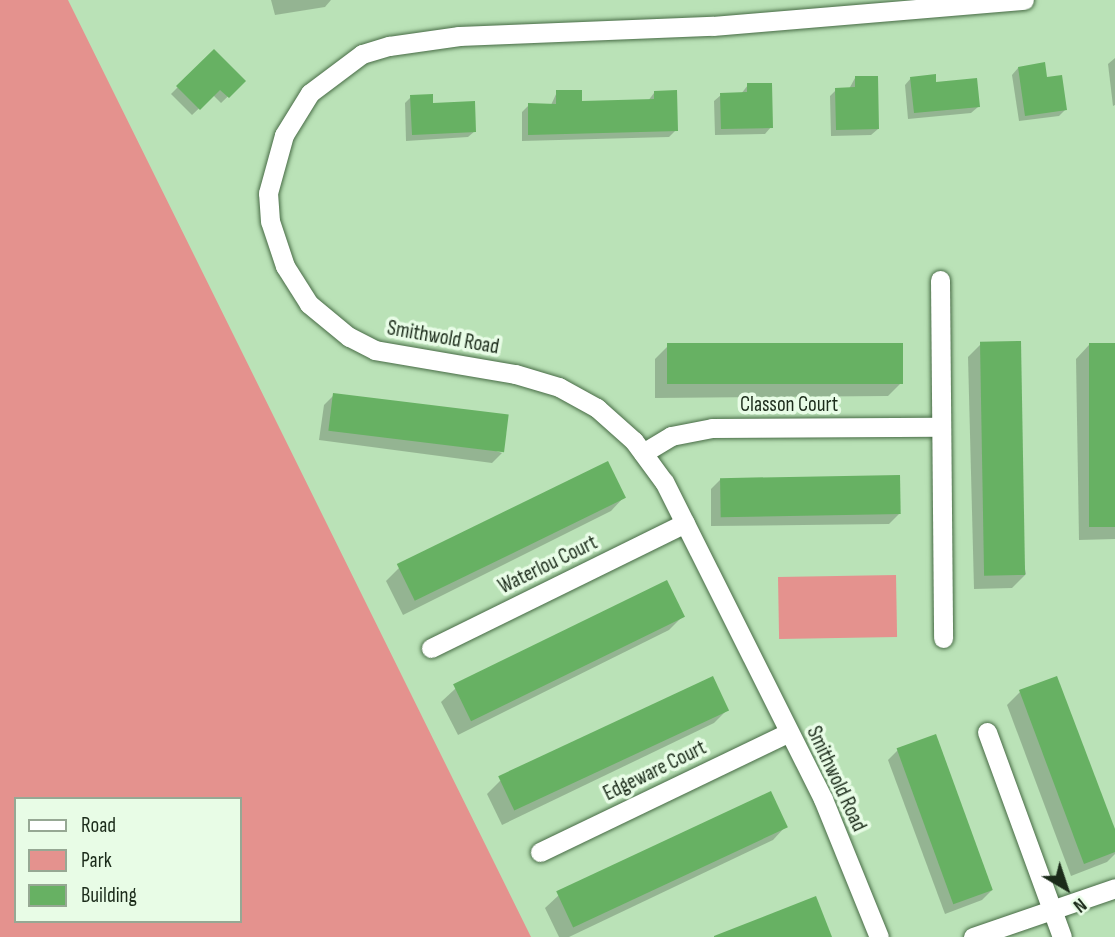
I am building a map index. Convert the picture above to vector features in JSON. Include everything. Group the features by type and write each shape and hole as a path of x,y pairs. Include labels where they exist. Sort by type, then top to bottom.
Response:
{"street":[{"name":"Smithwold Road","path":"879,937 823,799 664,482 643,453 597,408 559,387 516,374 375,351 349,337 309,304 285,266 270,221 268,193 284,135 310,93 362,54 459,36 713,26 1024,0"},
{"path":"940,280 943,638"},
{"name":"Classon Court","path":"643,453 671,436 712,428 942,427"},
{"name":"Waterlou Court","path":"431,648 685,523"},
{"name":"Edgeware Court","path":"540,852 789,732"},
{"path":"987,732 1062,937"},
{"path":"973,937 1115,888"}],"green space":[{"path":"0,0 68,0 531,937 0,937"},
{"path":"896,575 897,637 779,639 778,577"}],"building":[{"path":"214,49 246,81 229,98 220,90 200,110 176,86"},
{"path":"1045,62 1047,77 1062,75 1067,110 1025,116 1018,67"},
{"path":"936,74 936,82 977,78 980,107 914,113 910,77"},
{"path":"855,76 878,76 879,129 836,130 835,88 855,87"},
{"path":"747,83 772,83 773,128 721,129 720,93 747,92"},
{"path":"556,90 582,90 582,101 654,99 654,91 677,90 678,131 528,135 528,103 556,104"},
{"path":"433,94 433,103 475,101 476,132 412,135 410,95"},
{"path":"1021,341 1025,575 984,576 980,342"},
{"path":"667,343 903,343 903,384 667,384"},
{"path":"1089,343 1115,343 1115,527 1089,527"},
{"path":"333,393 509,415 504,452 328,431"},
{"path":"608,461 626,498 415,601 397,564"},
{"path":"900,475 901,514 721,517 720,478"},
{"path":"667,580 685,617 471,721 453,684"},
{"path":"713,676 729,710 514,811 498,776"},
{"path":"1057,676 1115,829 1115,852 1084,864 1019,690"},
{"path":"936,734 993,890 953,904 897,748"},
{"path":"771,791 788,827 573,927 556,891"},
{"path":"816,896 832,937 714,937 714,936"}]}
